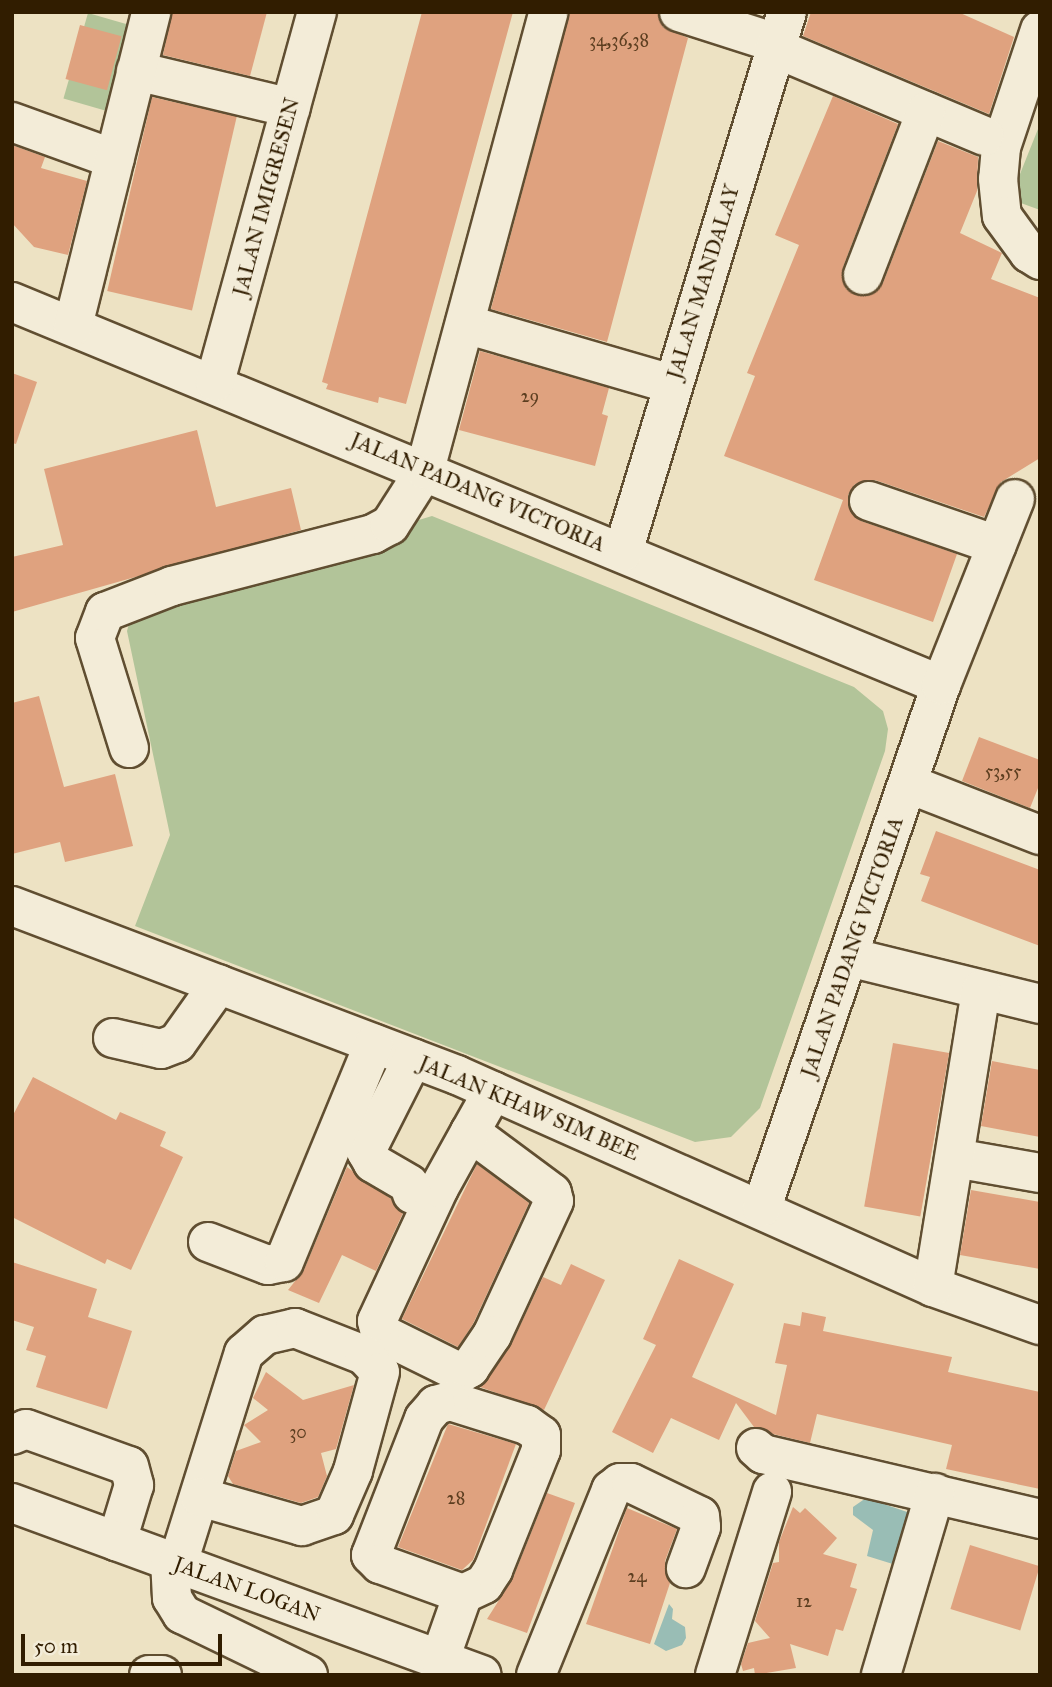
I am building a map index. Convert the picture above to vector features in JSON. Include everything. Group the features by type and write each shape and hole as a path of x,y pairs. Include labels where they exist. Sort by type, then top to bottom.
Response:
{"street":[{"path":"73,326 150,12"},
{"name":"JALAN IMIGRESEN","path":"215,382 317,12"},
{"path":"415,466 528,12"},
{"path":"129,748 95,638 105,611 172,586 373,534 390,526 415,466 464,324 549,12"},
{"path":"679,12 779,34 926,112 984,136"},
{"path":"1040,30 1001,147 998,180 1002,216 1029,253 1040,260"},
{"name":"JALAN MANDALAY","path":"623,552 779,34"},
{"path":"136,71 291,108"},
{"path":"863,275 926,112"},
{"path":"12,122 114,159"},
{"name":"JALAN PADANG VICTORIA","path":"12,302 215,382 942,685"},
{"path":"464,324 672,384"},
{"name":"JALAN PADANG VICTORIA","path":"762,1207 942,685 1015,499"},
{"path":"869,502 997,545"},
{"path":"909,784 1040,835"},
{"name":"JALAN KHAW SIM BEE","path":"12,906 413,1058 762,1207 933,1287 1040,1325"},
{"path":"849,957 1040,1004"},
{"path":"113,1038 161,1049 177,1043 219,984"},
{"path":"933,1287 981,990"},
{"path":"208,1242 268,1265 284,1262 374,1044"},
{"path":"412,1194 410,1184 373,1163 366,1152 413,1058"},
{"path":"470,1132 552,1193 554,1201 492,1335 470,1368 461,1373 380,1333 377,1321 470,1132 493,1091"},
{"path":"955,1158 1040,1173"},
{"path":"200,1497 302,1526 334,1515 357,1458 380,1372 364,1355 295,1328 265,1335 244,1353 200,1497 174,1562 172,1598 182,1614 308,1675"},
{"path":"440,1659 463,1594 484,1584 493,1570 541,1450 541,1435 527,1425 450,1401 436,1405 424,1419 371,1555 380,1564 463,1594"},
{"path":"12,1435 26,1429 129,1466 134,1485 117,1541"},
{"path":"756,1448 763,1454 1040,1519"},
{"path":"536,1675 611,1490 620,1483 631,1483 700,1516 701,1527 686,1568"},
{"path":"715,1675 772,1492"},
{"path":"881,1675 935,1493"},
{"name":"JALAN LOGAN","path":"12,1503 482,1675"},
{"path":"149,1675 162,1675"}],"green space":[{"path":"88,13 131,25 107,111 63,99"},
{"path":"1040,124 1040,210 1010,199"},
{"path":"432,516 854,687 883,711 888,729 885,751 760,1108 731,1137 695,1142 135,926 170,835 127,631 131,616 157,599"}],"water":[{"path":"866,1498 913,1514 896,1565 867,1556 873,1530 853,1515 853,1507"},
{"path":"669,1604 673,1609 672,1619 685,1627 686,1638 682,1645 666,1651 654,1644"}],"building":[{"path":"172,12 267,12 250,76 163,55"},
{"path":"422,12 513,12 406,404 379,397 378,403 326,389 328,384 322,382"},
{"path":"570,12 658,12 663,27 688,38 607,342 491,309"},
{"path":"811,12 958,12 1014,37 989,114 803,36"},
{"path":"80,25 122,36 107,90 66,79"},
{"path":"833,96 898,124 843,267 846,289 867,296 883,283 938,141 978,157 977,191 960,233 1002,253 991,279 1040,298 1040,458 1001,482 984,517 875,480 855,484 848,495 848,506 861,521 957,554 933,622 814,580 843,500 724,456 755,376 747,373 799,245 775,235"},
{"path":"152,97 237,117 192,310 107,291"},
{"path":"12,145 45,157 41,168 87,181 68,255 34,247 12,223"},
{"path":"480,351 609,388 602,414 608,416 595,466 459,430"},
{"path":"12,373 37,382 16,444 12,443"},
{"path":"197,430 216,507 291,488 301,530 12,612 12,557 63,545 44,469"},
{"path":"39,696 64,787 115,774 133,846 65,862 60,842 12,854 12,703"},
{"path":"979,737 1040,760 1040,783 1030,808 962,781"},
{"path":"936,831 1040,870 1040,946 921,901 930,877 920,874"},
{"path":"893,1043 949,1053 920,1216 864,1206"},
{"path":"992,1061 1040,1070 1040,1137 981,1126"},
{"path":"33,1077 116,1120 120,1112 166,1132 160,1146 183,1157 131,1270 107,1259 105,1264 12,1217 12,1117"},
{"path":"477,1164 529,1203 473,1324 458,1347 402,1319"},
{"path":"347,1167 391,1199 403,1213 376,1271 342,1255 319,1303 288,1290 304,1270"},
{"path":"971,1190 1040,1202 1040,1269 960,1255"},
{"path":"679,1259 734,1284 692,1377 776,1415 787,1365 775,1363 784,1323 800,1326 802,1312 826,1317 823,1331 952,1357 948,1372 1040,1392 1040,1489 946,1469 952,1445 817,1414 810,1443 773,1434 754,1427 736,1403 719,1440 671,1418 653,1453 612,1432 656,1345 643,1339"},
{"path":"12,1262 97,1289 88,1317 132,1331 107,1409 36,1387 46,1356 26,1350 34,1327 12,1320"},
{"path":"571,1264 605,1280 544,1410 480,1387 510,1347 543,1277 561,1285"},
{"path":"266,1372 303,1400 354,1385 336,1449 321,1453 327,1476 318,1497 301,1503 233,1484 228,1476 236,1451 261,1442 244,1425 268,1410 253,1398"},
{"path":"448,1424 516,1444 473,1560 462,1570 398,1547"},
{"path":"547,1493 575,1503 527,1633 487,1619 513,1578"},
{"path":"793,1507 800,1513 805,1508 837,1538 823,1554 857,1564 850,1587 857,1589 843,1631 836,1629 828,1656 790,1644 796,1668 755,1675 754,1668 743,1671 741,1664 748,1643 770,1638 755,1621 773,1563 779,1562 779,1542"},
{"path":"627,1508 677,1529 665,1561 670,1583 650,1644 586,1624"},
{"path":"970,1545 1040,1566 1020,1630 950,1609"}]}
